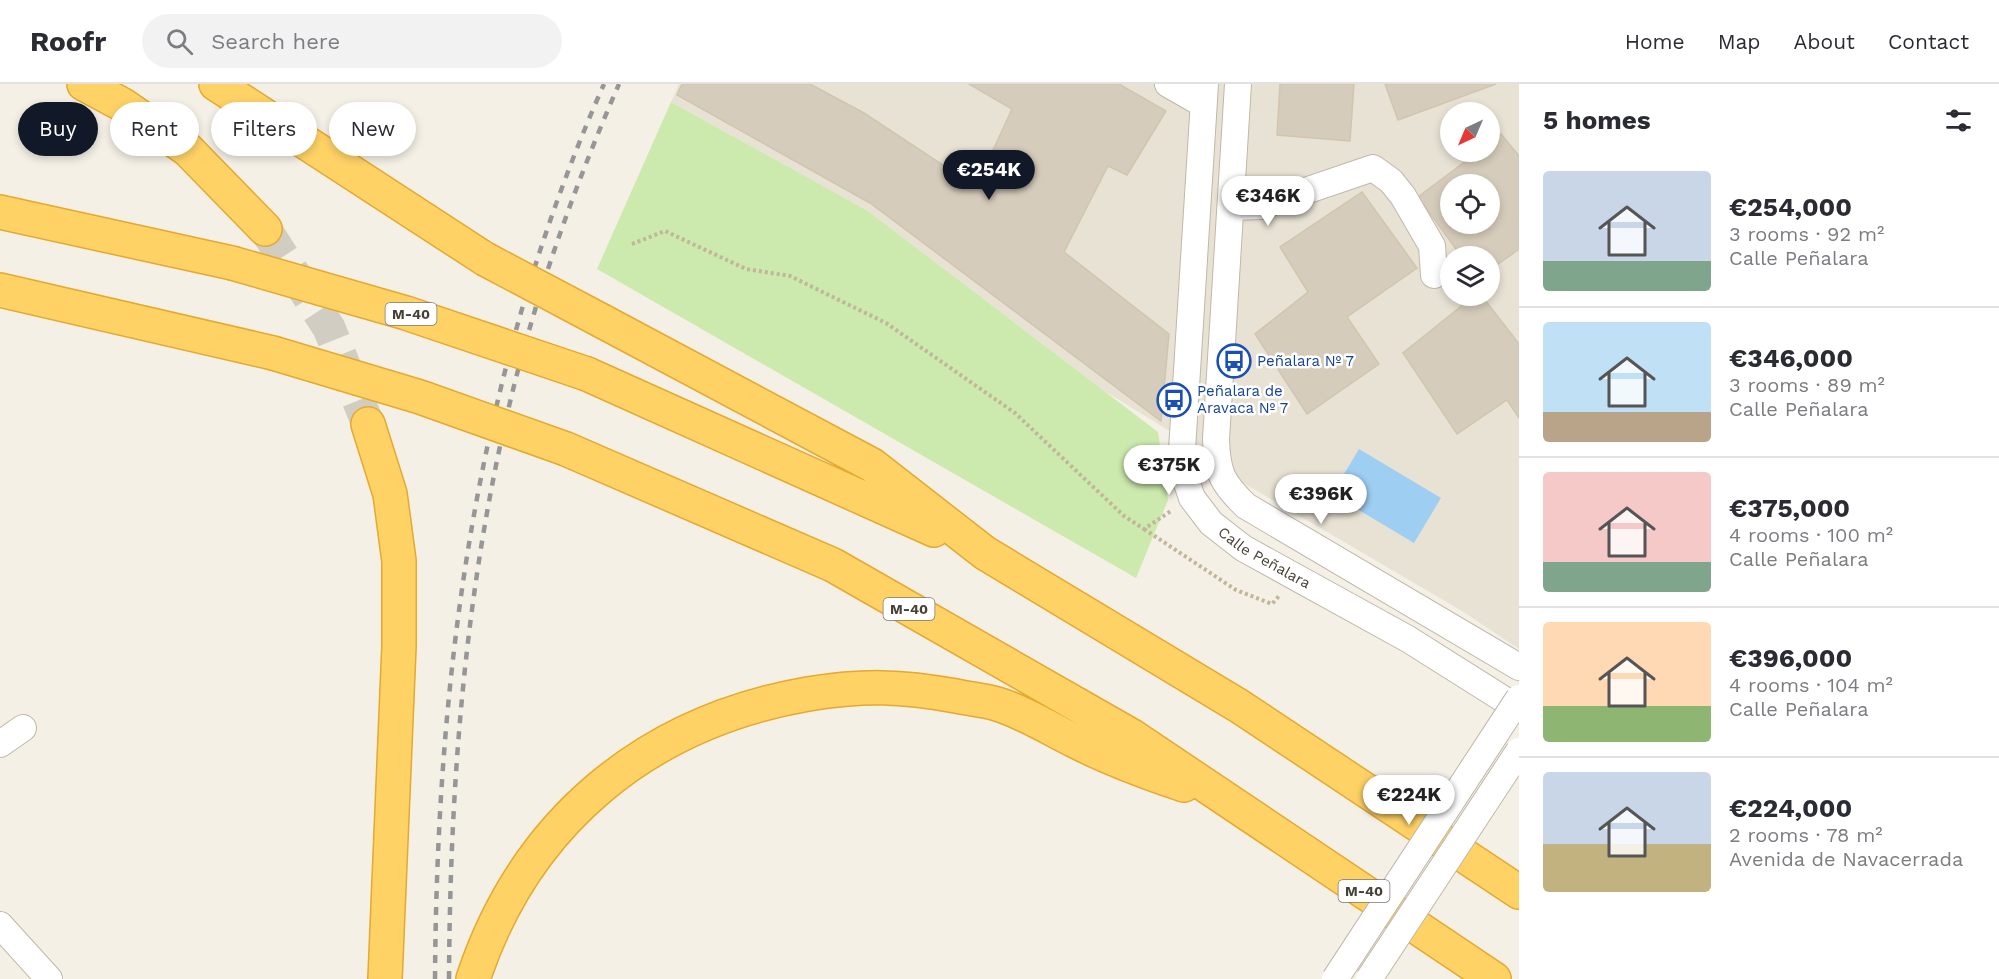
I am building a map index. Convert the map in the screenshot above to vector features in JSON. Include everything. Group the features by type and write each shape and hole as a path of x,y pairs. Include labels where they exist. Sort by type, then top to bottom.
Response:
{"highway":[{"path":"84,84 123,105 188,150 265,229"},
{"path":"216,84 485,259 872,465 985,553"},
{"name":"M-40","path":"0,212 232,263 406,312 586,374 985,553 1239,706 1519,892"},
{"name":"M-40","path":"0,290 273,353 420,397 566,449 833,565 1132,736 1494,979"},
{"path":"368,424 390,494 399,561 399,646 386,979"},
{"path":"474,979 486,940 529,864 565,820 590,797 662,744 704,722 766,701 870,686 907,687 997,704 1115,761 1234,803"}],"street":[{"path":"1168,84 1204,94"},
{"path":"1238,84 1216,439 1216,465 1227,488 1246,506 1519,667"},
{"name":"Calle Peñalara","path":"1204,94 1181,466 1192,498 1211,523 1235,542 1408,639 1519,709"},
{"path":"1232,207 1261,206 1372,168 1391,181 1432,246 1434,275"},
{"path":"1335,979 1519,698"},
{"path":"0,744 22,728"},
{"path":"1369,979 1519,751"},
{"path":"0,925 49,979"}],"path":[{"path":"632,244 665,231 746,269 790,276 886,323 1015,414 1104,500 1236,590 1272,604 1297,578"},
{"path":"1144,529 1192,498"}],"shaded area":[{"path":"679,84 1519,84 1519,649 1462,611 1199,457 1179,437 1103,390 868,211 671,102"}],"green space":[{"path":"671,102 868,211 1158,432 1168,500 1136,578 597,269"}],"water":[{"path":"1359,449 1441,498 1414,543 1332,494"}],"building":[{"path":"682,84 810,84 864,113 976,187 1012,109 969,84 1119,84 1166,111 1127,175 1108,166 1064,252 1169,334 1161,421 870,203 677,95"},
{"path":"1280,84 1354,84 1350,141 1277,135"},
{"path":"1385,84 1496,84 1447,102 1440,102 1440,105 1398,120"},
{"path":"1501,134 1519,156 1519,249 1500,263 1500,246 1454,246 1445,234 1500,234 1500,174 1449,174 1465,162 1500,162"},
{"path":"1440,180 1440,227 1418,197"},
{"path":"1362,192 1417,268 1347,317 1379,364 1307,414 1255,334 1308,292 1280,247"},
{"path":"1462,306 1490,306 1519,344 1519,418 1507,400 1457,434 1403,353"}],"tunnel":[{"path":"265,229 329,328 368,424"}],"railway":[{"path":"435,979 444,748 456,635 473,522 495,411 524,301 560,192 604,84"},
{"path":"449,979 453,833 463,687 471,614 495,470 521,358 545,278 572,200 619,84"}],"place":[{"name":"Peñalara Nº 7","path":"1234,361"},
{"name":"Peñalara de Aravaca Nº 7","path":"1174,400"}]}
